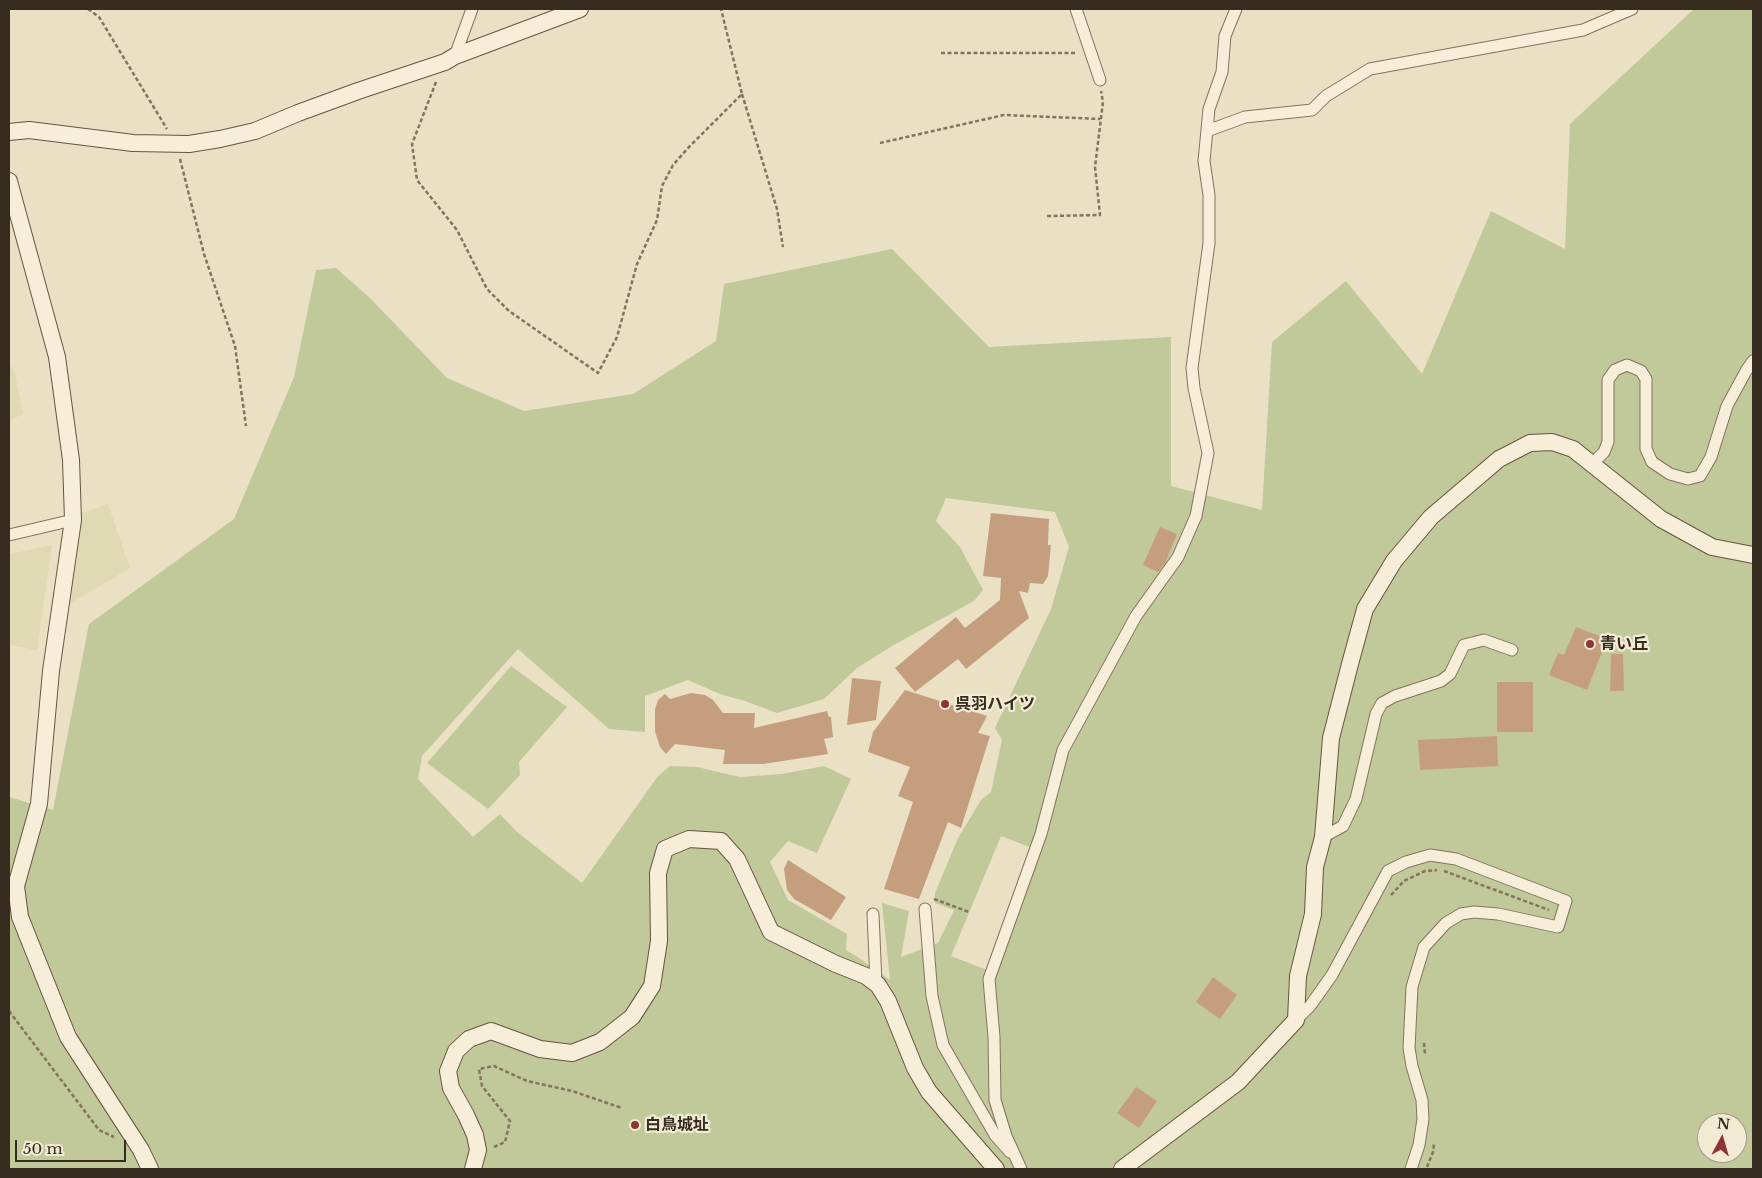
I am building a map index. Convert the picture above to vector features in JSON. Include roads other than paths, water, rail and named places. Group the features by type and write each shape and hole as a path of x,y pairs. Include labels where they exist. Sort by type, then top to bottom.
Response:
{"street":[{"path":"450,59 472,9"},
{"path":"9,132 29,130 133,143 176,144 205,142 255,131 349,94 450,59 580,9"},
{"path":"1076,9 1100,80"},
{"path":"1020,1165 1006,1136 995,1100 994,1037 989,979 1041,834 1063,750 1136,616 1178,557 1196,516 1208,453 1194,388 1192,368 1209,243 1209,195 1204,161 1210,109 1222,72 1225,36 1236,9"},
{"path":"1207,131 1245,117 1312,110 1326,96 1370,69 1583,30 1632,9"},
{"path":"9,181 57,358 71,460 73,520 51,671 39,804 16,886 20,917 68,1037 141,1150 150,1169"},
{"path":"1592,464 1604,452 1608,442 1608,380 1615,370 1627,365 1641,370 1646,379 1646,449 1652,462 1670,474 1688,479 1700,476 1711,457 1727,406 1753,361"},
{"path":"1296,1020 1298,976 1313,914 1315,867 1323,837 1331,738 1350,664 1365,609 1394,561 1432,517 1499,459 1530,443 1552,442 1573,450 1661,519 1712,547 1753,555"},
{"path":"9,535 73,520"},
{"path":"1323,837 1343,826 1356,799 1376,714 1382,703 1394,696 1441,680 1450,674 1464,645 1484,640 1512,650"},
{"path":"473,1169 478,1150 475,1135 451,1088 448,1071 456,1051 469,1039 491,1030 540,1049 572,1053 600,1042 632,1017 652,986 659,941 658,873 665,849 689,839 721,841 738,859 770,932 866,976 876,984 888,1001 915,1068 929,1092 996,1169"},
{"path":"1122,1169 1238,1082 1310,1006 1332,975 1388,871 1406,862 1430,855 1456,859 1566,901 1558,927 1498,914 1474,912 1461,914 1446,923 1424,947 1412,987 1409,1048 1422,1100 1423,1119 1419,1145 1411,1169"},
{"path":"925,909 932,996 943,1045 995,1135 1020,1165"},
{"path":"873,914 876,984"}],"place":[{"name":"青い丘","path":"1590,644"},
{"name":"呉羽ハイツ","path":"945,704"},
{"name":"白鳥城址","path":"635,1125"}]}
